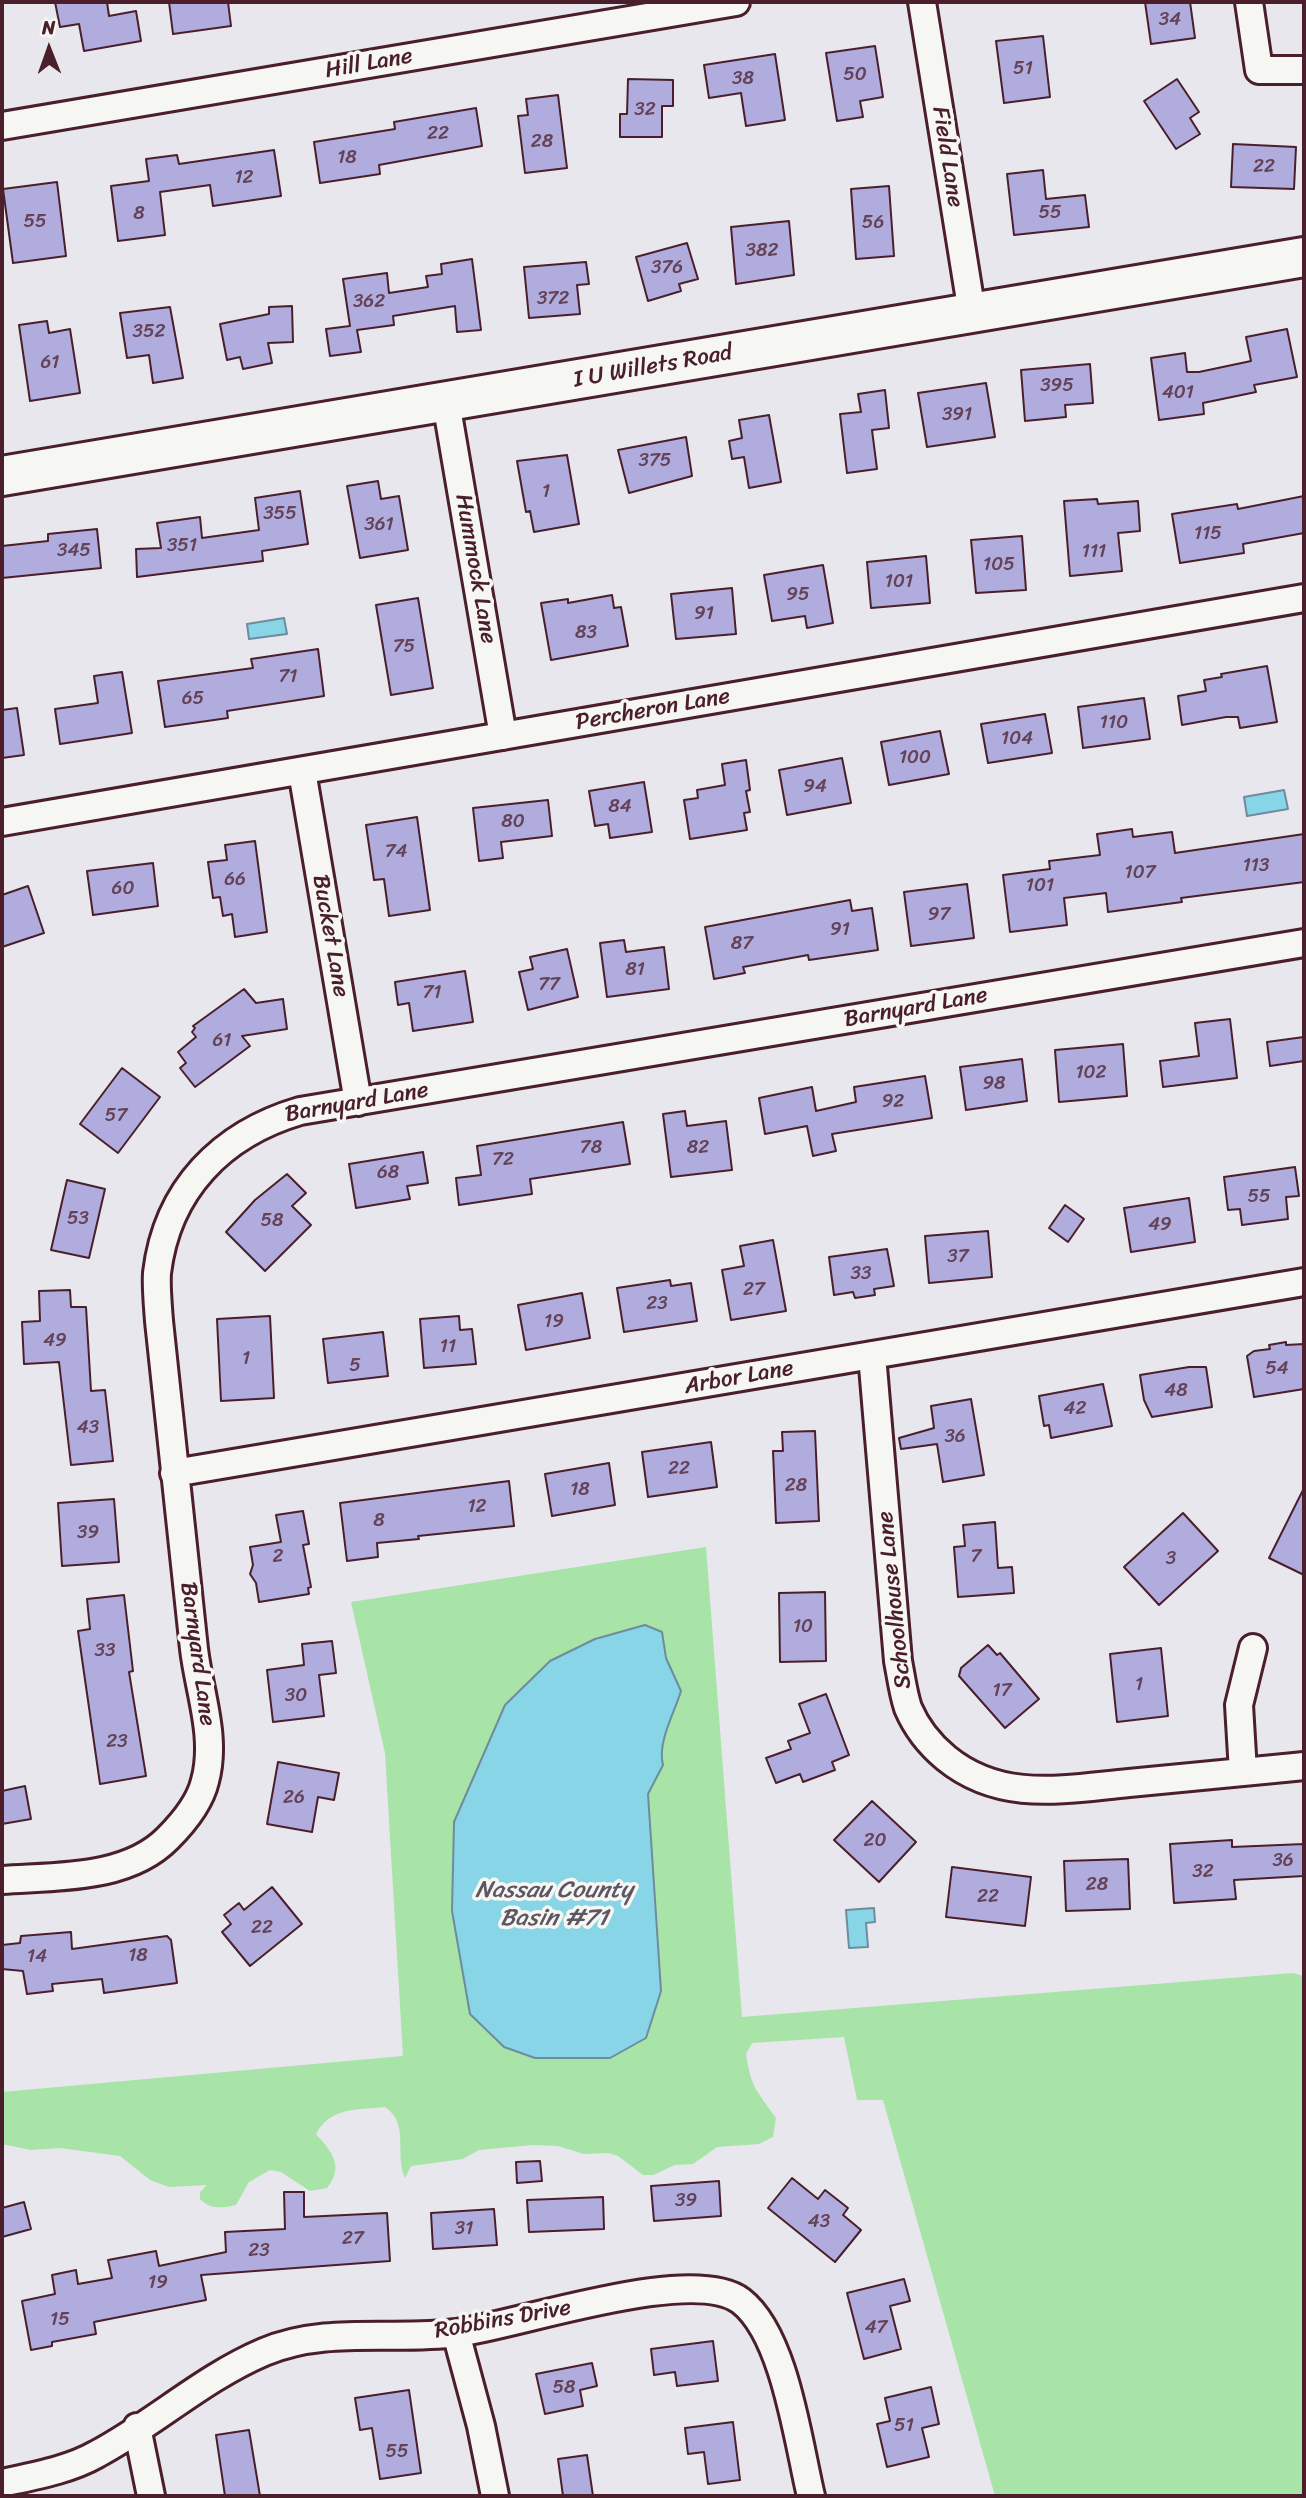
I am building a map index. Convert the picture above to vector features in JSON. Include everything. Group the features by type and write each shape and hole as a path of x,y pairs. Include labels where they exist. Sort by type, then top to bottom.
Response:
{"main road":[{"name":"I U Willets Road","path":"2,476 1304,257"}],"street":[{"name":"Hill Lane","path":"2,126 736,2"},
{"name":"Field Lane","path":"922,2 972,313"},
{"path":"1249,2 1259,69 1304,70"},
{"name":"Hummock Lane","path":"446,402 503,736"},
{"name":"Percheron Lane","path":"2,822 1304,598"},
{"name":"Bucket Lane","path":"302,771 358,1102"},
{"name":"Barnyard Lane","path":"2,1880 68,1875 133,1862 168,1839 190,1813 205,1780 209,1731 195,1654 174,1473 157,1274 165,1237 186,1189 212,1158 248,1131 268,1120 300,1111 1304,943"},
{"name":"Arbor Lane","path":"174,1473 1304,1282"},
{"name":"Schoolhouse Lane","path":"872,1355 898,1661 908,1706 919,1730 933,1746 960,1769 981,1781 1016,1790 1064,1789 1304,1766"},
{"path":"1244,1772 1239,1705 1253,1648"},
{"name":"Robbins Drive","path":"2,2483 80,2462 216,2377 264,2352 293,2343 329,2336 456,2333 654,2291 715,2290 740,2300 764,2325 776,2352 811,2496"},
{"path":"456,2333 481,2426 495,2496"},
{"path":"137,2427 151,2496"}],"green space":[{"path":"706,1547 742,2017 1293,1973 1304,1976 1304,2496 995,2496 883,2100 857,2100 844,2037 752,2043 746,2054 750,2075 756,2089 776,2118 773,2137 759,2144 717,2147 693,2164 675,2165 653,2175 643,2175 618,2156 608,2153 584,2154 558,2146 533,2145 479,2150 463,2159 411,2166 405,2178 397,2122 385,2107 337,2114 322,2125 316,2134 331,2153 335,2166 335,2173 327,2188 310,2191 281,2172 270,2170 249,2182 236,2205 226,2207 213,2207 200,2199 200,2192 207,2185 169,2187 150,2180 120,2156 60,2148 31,2150 2,2144 2,2092 403,2056 385,1753 351,1602"}],"water":[{"path":"284,618 287,634 249,639 247,624"},
{"path":"1284,790 1288,809 1247,816 1244,797"},
{"name":"Nassau County Basin #71","path":"645,1625 662,1632 666,1658 681,1691 664,1738 663,1765 648,1794 661,1991 646,2038 610,2058 535,2058 504,2047 470,2014 452,1911 454,1822 505,1705 550,1661 595,1639"},
{"path":"874,1908 875,1922 866,1923 868,1947 849,1948 846,1910"}],"building":[{"path":"55,2 107,2 109,16 136,11 141,41 84,51 79,24 60,27"},
{"path":"169,2 228,2 231,26 173,34"},
{"path":"1145,2 1190,2 1195,38 1151,44"},
{"path":"1043,36 1050,97 1004,103 996,41"},
{"path":"875,46 883,97 860,101 863,117 837,121 826,53"},
{"path":"775,54 785,120 746,126 741,93 709,98 704,65"},
{"path":"628,79 673,80 673,106 662,106 662,137 620,137 620,114 627,114"},
{"path":"1177,79 1199,112 1190,118 1200,134 1176,149 1144,101"},
{"path":"558,95 567,168 525,173 518,116 528,115 526,99"},
{"path":"476,108 482,146 379,165 380,174 320,183 314,142 395,129 394,122"},
{"path":"1233,144 1296,147 1294,189 1231,187"},
{"path":"274,150 281,196 213,206 210,185 160,192 165,235 118,241 111,186 149,181 146,159 177,155 179,164"},
{"path":"1043,170 1046,199 1085,195 1089,227 1014,235 1007,174"},
{"path":"57,182 66,256 13,263 3,189"},
{"path":"889,186 894,256 856,259 851,189"},
{"path":"789,221 794,275 736,284 731,227"},
{"path":"687,243 698,279 679,284 681,291 648,301 636,257"},
{"path":"472,259 481,330 457,332 455,306 393,316 394,325 357,330 361,352 330,356 326,329 350,326 343,279 387,273 389,293 428,287 426,276 442,274 441,264"},
{"path":"586,262 589,284 577,285 580,314 529,318 524,267"},
{"path":"292,306 293,342 268,343 272,363 243,369 240,357 227,360 220,324 269,314 269,307"},
{"path":"170,307 183,378 153,383 149,355 127,358 120,313"},
{"path":"47,321 49,333 70,329 80,393 30,401 19,325"},
{"path":"1287,329 1297,377 1254,385 1256,392 1203,403 1204,414 1159,420 1151,358 1185,353 1187,372 1251,361 1246,337"},
{"path":"1090,364 1093,403 1065,405 1066,417 1025,421 1021,370"},
{"path":"986,383 995,437 927,447 918,393"},
{"path":"885,390 889,428 872,430 877,469 847,473 840,414 861,412 858,394"},
{"path":"769,415 781,482 749,488 744,457 732,459 729,441 742,438 739,420"},
{"path":"686,437 692,476 629,493 618,450"},
{"path":"567,455 579,524 534,532 530,511 526,512 517,461"},
{"path":"378,481 381,499 399,496 408,550 360,558 347,486"},
{"path":"300,491 308,544 262,551 263,561 137,577 136,549 161,548 157,523 200,517 202,538 259,530 255,498"},
{"path":"1304,496 1304,533 1243,544 1244,553 1180,563 1172,514 1237,504 1238,509"},
{"path":"1097,499 1098,504 1138,501 1140,531 1118,533 1122,571 1070,576 1064,501"},
{"path":"97,529 101,568 2,578 2,546 48,541 48,534"},
{"path":"1022,536 1026,590 976,593 971,540"},
{"path":"926,556 930,603 871,608 867,562"},
{"path":"823,565 833,623 807,628 805,616 772,621 764,575"},
{"path":"732,588 736,634 676,639 671,594"},
{"path":"612,595 614,608 621,607 628,646 551,660 541,603 568,599 568,603"},
{"path":"418,598 433,688 391,695 376,605"},
{"path":"318,649 324,696 227,711 228,718 165,727 158,681 253,668 251,659"},
{"path":"1267,666 1277,722 1240,728 1238,717 1226,717 1182,725 1178,696 1206,691 1204,680 1222,677 1221,674"},
{"path":"122,672 132,733 60,744 55,709 98,703 94,676"},
{"path":"1144,698 1150,739 1083,748 1078,707"},
{"path":"17,708 24,755 2,758 2,710"},
{"path":"1045,714 1052,753 988,763 981,724"},
{"path":"940,731 949,774 889,785 881,742"},
{"path":"842,758 851,803 787,815 779,770"},
{"path":"746,760 750,790 746,791 750,812 744,813 747,830 690,839 684,800 698,798 697,790 725,785 722,764"},
{"path":"644,782 652,832 610,838 608,824 595,826 589,791"},
{"path":"548,800 552,836 501,842 503,858 479,861 473,808"},
{"path":"417,817 430,910 389,916 384,879 374,880 366,825"},
{"path":"1132,829 1133,837 1172,832 1175,853 1304,834 1304,882 1181,898 1182,902 1108,912 1106,893 1064,898 1067,925 1010,932 1003,875 1050,869 1049,861 1100,855 1097,834"},
{"path":"255,841 267,932 235,937 232,914 223,916 220,897 213,898 208,862 227,860 225,845"},
{"path":"153,863 158,906 93,915 87,871"},
{"path":"967,884 974,938 911,946 904,892"},
{"path":"28,886 44,933 2,947 2,895"},
{"path":"850,900 852,911 872,908 878,950 809,960 808,955 743,967 745,973 714,979 705,927"},
{"path":"624,940 626,952 664,947 669,989 607,997 600,943"},
{"path":"567,949 578,997 528,1010 519,972 533,969 530,957"},
{"path":"465,971 473,1022 413,1031 409,1003 398,1005 395,982"},
{"path":"244,989 256,1003 283,999 287,1029 242,1036 250,1046 195,1087 180,1068 186,1063 178,1052 196,1037 192,1032 195,1028 193,1026"},
{"path":"1230,1019 1237,1078 1163,1087 1160,1061 1199,1056 1195,1023"},
{"path":"1304,1037 1304,1061 1270,1066 1267,1042"},
{"path":"1123,1044 1127,1096 1059,1102 1055,1050"},
{"path":"1022,1059 1027,1101 966,1110 960,1067"},
{"path":"122,1068 160,1097 118,1153 80,1124"},
{"path":"925,1076 932,1118 832,1134 836,1151 813,1156 807,1126 765,1134 759,1098 812,1087 816,1111 856,1102 854,1087"},
{"path":"685,1111 687,1126 726,1121 732,1170 671,1177 663,1114"},
{"path":"623,1122 630,1164 530,1179 532,1194 459,1205 456,1178 481,1175 477,1146"},
{"path":"423,1152 428,1183 407,1186 410,1199 356,1208 349,1164"},
{"path":"1295,1167 1299,1196 1286,1197 1288,1219 1242,1225 1240,1209 1228,1210 1224,1177"},
{"path":"287,1174 306,1193 292,1206 311,1225 265,1271 226,1232 255,1200"},
{"path":"67,1180 105,1189 89,1258 51,1250"},
{"path":"1189,1198 1195,1242 1131,1252 1124,1208"},
{"path":"1065,1205 1084,1219 1068,1242 1049,1228"},
{"path":"988,1231 992,1277 929,1283 925,1236"},
{"path":"773,1240 786,1311 731,1320 722,1270 744,1266 740,1246"},
{"path":"887,1249 894,1286 874,1289 875,1295 855,1298 853,1292 834,1295 829,1257"},
{"path":"670,1280 671,1286 691,1283 697,1321 624,1332 617,1288"},
{"path":"70,1290 71,1307 86,1307 91,1391 105,1390 113,1461 71,1465 59,1362 24,1364 22,1322 40,1321 39,1291"},
{"path":"582,1293 590,1338 526,1350 518,1305"},
{"path":"270,1316 274,1398 221,1401 217,1319"},
{"path":"459,1316 460,1330 472,1329 476,1364 424,1368 420,1319"},
{"path":"383,1332 388,1376 328,1383 323,1339"},
{"path":"1286,1342 1286,1345 1304,1344 1304,1389 1254,1397 1247,1356 1254,1351 1270,1349 1269,1345"},
{"path":"1206,1367 1212,1407 1152,1417 1144,1400 1140,1375"},
{"path":"1103,1384 1112,1426 1051,1438 1049,1425 1044,1426 1039,1396"},
{"path":"971,1399 984,1475 943,1482 937,1444 901,1449 899,1438 934,1428 931,1406"},
{"path":"815,1431 819,1521 776,1523 773,1451 783,1451 782,1432"},
{"path":"711,1442 717,1487 648,1497 642,1452"},
{"path":"609,1463 615,1505 552,1516 545,1474"},
{"path":"509,1481 514,1526 377,1543 378,1557 347,1561 340,1503"},
{"path":"1304,1488 1304,1575 1269,1558"},
{"path":"114,1499 119,1562 62,1566 58,1503"},
{"path":"303,1511 309,1544 303,1545 311,1587 308,1588 309,1594 259,1602 256,1583 250,1574 253,1565 250,1547 281,1542 276,1515"},
{"path":"1183,1513 1218,1551 1159,1605 1124,1567"},
{"path":"995,1522 998,1568 1012,1567 1014,1593 958,1597 954,1547 965,1546 963,1525"},
{"path":"825,1592 826,1661 780,1662 779,1593"},
{"path":"124,1595 133,1671 129,1672 146,1776 100,1784 78,1631 90,1629 87,1599"},
{"path":"332,1641 336,1673 319,1675 324,1716 273,1722 267,1670 304,1665 302,1644"},
{"path":"988,1645 997,1655 1000,1653 1039,1699 1005,1728 959,1676 961,1668"},
{"path":"1161,1648 1168,1716 1117,1722 1110,1654"},
{"path":"826,1694 849,1755 832,1762 835,1770 803,1782 800,1774 776,1783 766,1758 791,1749 788,1741 810,1733 799,1704"},
{"path":"278,1762 339,1773 334,1800 318,1797 312,1832 267,1824"},
{"path":"25,1786 31,1819 2,1824 2,1791"},
{"path":"872,1801 916,1842 879,1882 834,1840"},
{"path":"1232,1840 1232,1847 1304,1844 1304,1876 1234,1880 1236,1899 1174,1903 1170,1844"},
{"path":"1128,1859 1130,1909 1066,1911 1064,1861"},
{"path":"952,1867 1031,1877 1025,1926 946,1917"},
{"path":"272,1887 302,1924 250,1966 222,1932 231,1924 224,1915 239,1903 244,1910"},
{"path":"71,1932 72,1949 167,1936 171,1940 177,1983 104,1993 102,1979 52,1984 53,1991 27,1994 23,1971 2,1969 2,1945 20,1943 21,1936"},
{"path":"540,2161 542,2181 517,2183 516,2162"},
{"path":"792,2178 818,2199 825,2190 848,2208 843,2215 861,2230 835,2262 768,2208"},
{"path":"719,2181 721,2216 654,2221 651,2186"},
{"path":"284,2192 304,2192 304,2217 387,2213 390,2261 201,2275 206,2300 94,2322 96,2334 52,2342 52,2346 31,2350 22,2301 55,2294 52,2275 76,2270 78,2284 112,2278 108,2260 156,2251 159,2266 226,2252 225,2232 285,2229"},
{"path":"603,2197 604,2229 529,2232 527,2200"},
{"path":"24,2202 31,2229 2,2237 2,2208"},
{"path":"494,2209 497,2245 433,2249 431,2213"},
{"path":"904,2279 910,2301 890,2306 901,2349 864,2359 847,2293"},
{"path":"713,2341 718,2381 677,2386 675,2372 654,2375 651,2349"},
{"path":"592,2363 597,2386 580,2390 583,2406 545,2414 536,2374"},
{"path":"931,2387 939,2424 922,2428 929,2457 887,2467 877,2424 890,2421 885,2398"},
{"path":"409,2390 421,2473 380,2479 372,2428 360,2430 355,2398"},
{"path":"733,2422 740,2480 708,2484 704,2452 688,2454 685,2428"},
{"path":"249,2430 260,2496 225,2496 216,2435"},
{"path":"587,2455 593,2496 563,2496 558,2459"}]}
